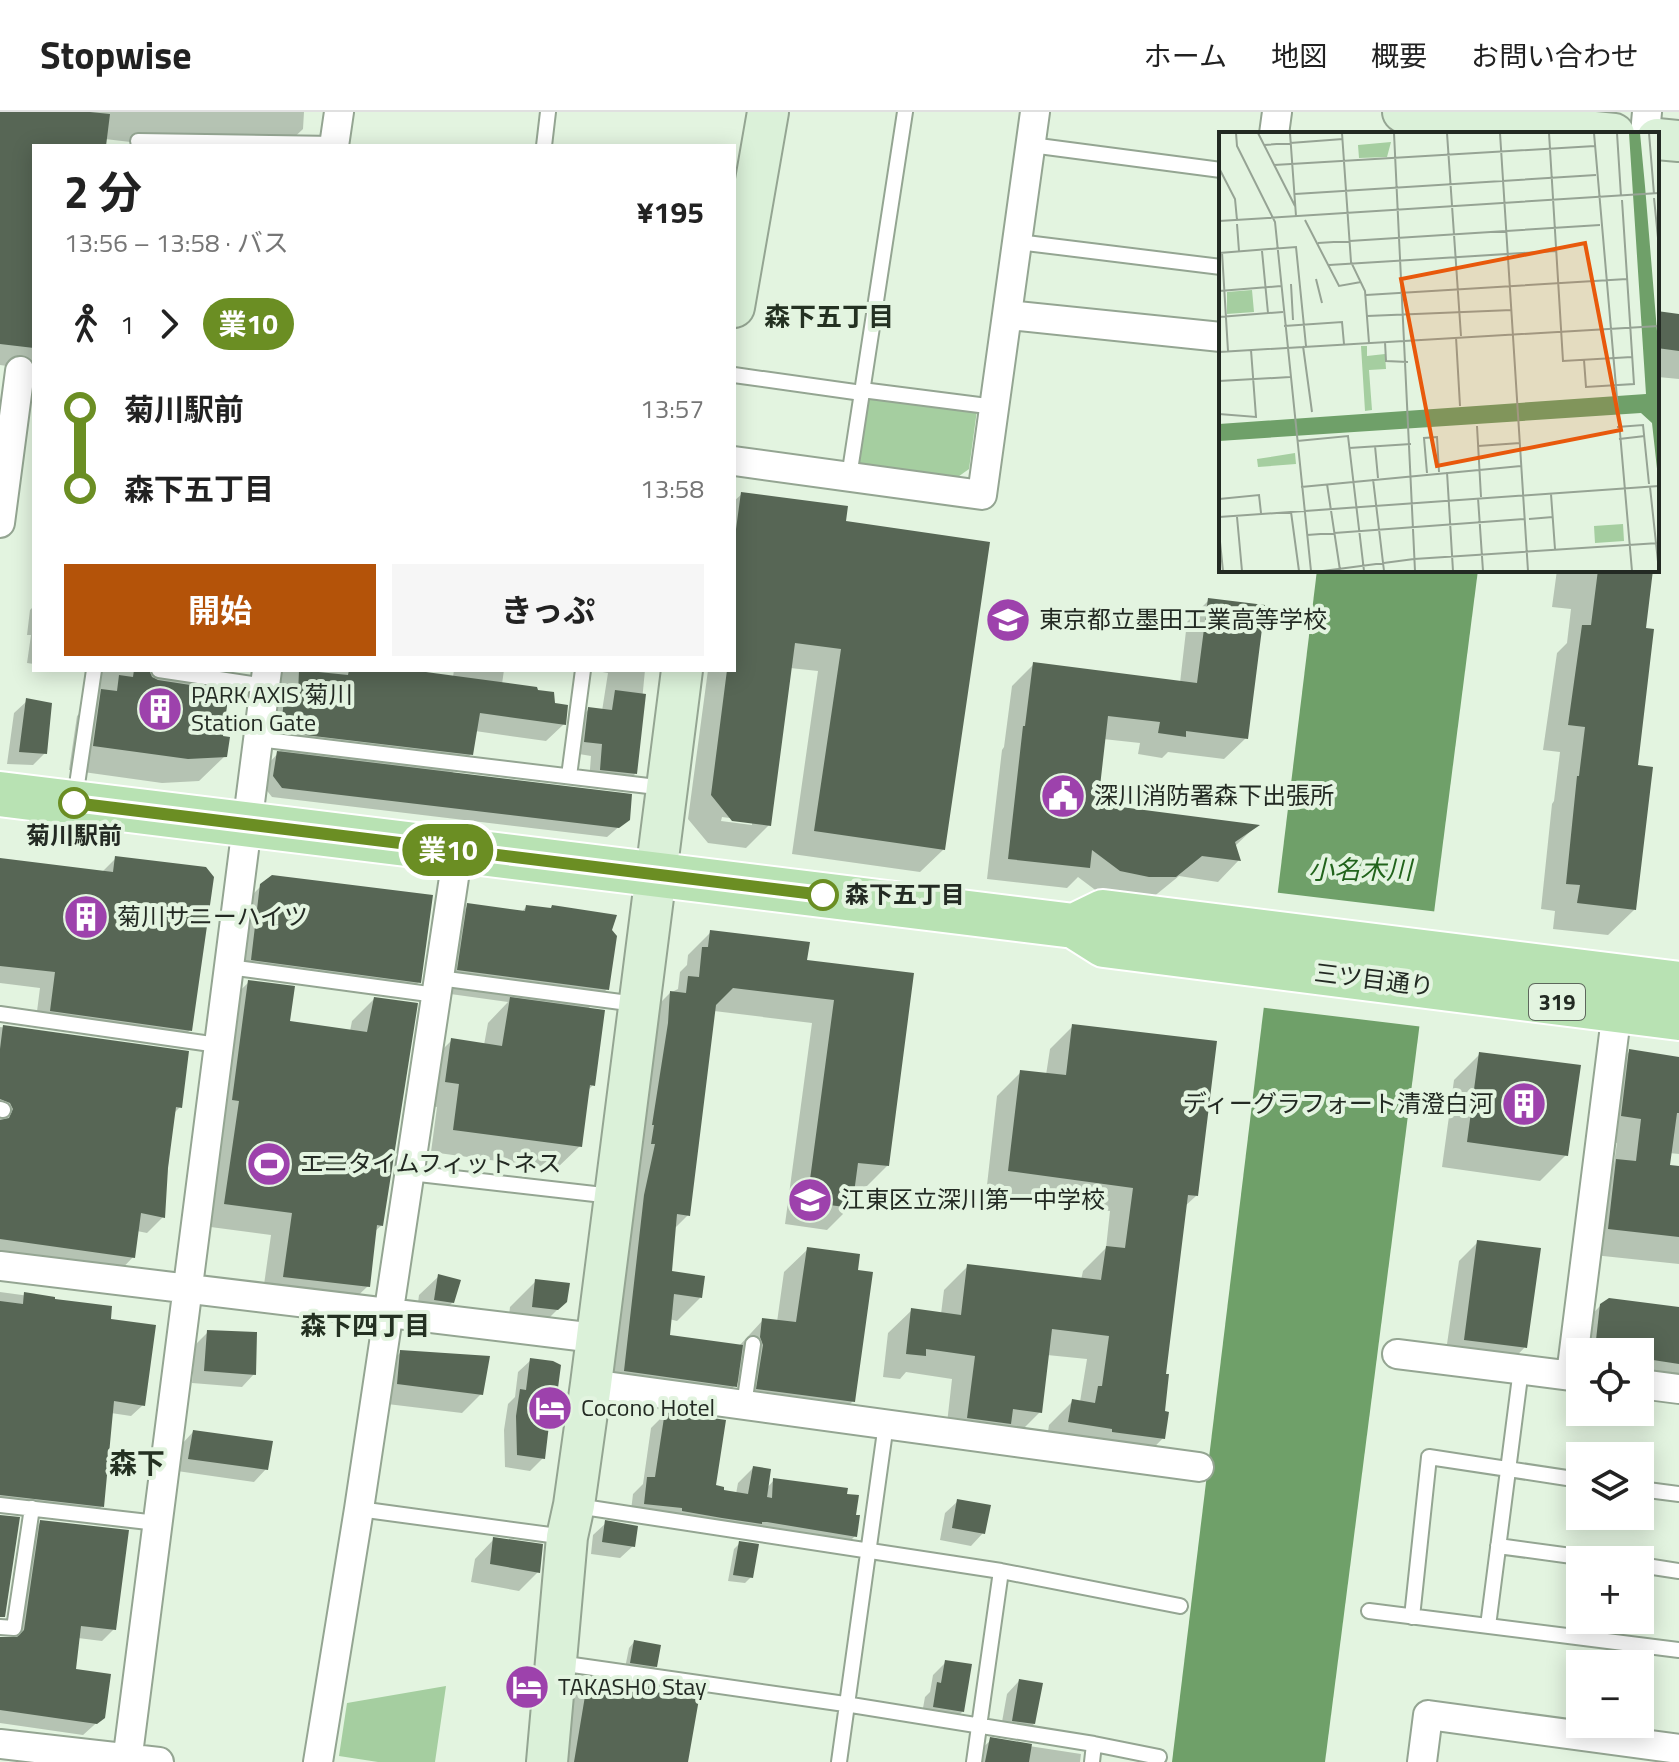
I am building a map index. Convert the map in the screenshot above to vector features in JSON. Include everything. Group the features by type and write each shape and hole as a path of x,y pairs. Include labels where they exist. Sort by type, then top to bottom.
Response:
{"main road":[{"name":"三ツ目通り","path":"0,794 1074,926 1104,945 1219,944 1437,971 1679,984"},
{"name":"三ツ目通り","path":"1437,971 1617,1010 1679,1018"}],"street":[{"path":"334,144 339,112"},
{"path":"736,284 741,226 768,112"},
{"path":"736,461 982,495 1035,112"},
{"path":"1274,132 1277,112"},
{"path":"1403,112 1596,132"},
{"path":"1645,132 1647,112"},
{"path":"1659,139 1679,141"},
{"path":"1009,315 1219,337"},
{"path":"0,523 18,371"},
{"path":"547,1762 570,1521 591,1384 682,672"},
{"path":"128,1760 266,678"},
{"path":"318,1762 458,851"},
{"path":"1579,1338 1617,1010"},
{"path":"0,1266 595,1338"},
{"path":"1397,1354 1566,1375"},
{"path":"591,1384 1199,1467"},
{"path":"1654,1386 1679,1389"},
{"path":"1422,1762 1428,1715 1679,1749"},
{"path":"0,1744 159,1762"}],"lane":[{"path":"544,144 548,112"},
{"path":"849,477 905,112"},
{"path":"138,141 285,144"},
{"path":"1031,145 1219,170"},
{"path":"1018,242 1219,267"},
{"path":"736,375 995,407"},
{"path":"74,803 94,672"},
{"path":"186,672 266,678"},
{"path":"569,776 583,672"},
{"path":"258,739 666,788"},
{"path":"229,967 638,1004"},
{"path":"0,1014 218,1045"},
{"path":"410,1173 615,1197"},
{"path":"744,1405 753,1344"},
{"path":"1488,1626 1521,1369"},
{"path":"839,1762 886,1424"},
{"path":"1412,1617 1429,1457 1566,1478"},
{"path":"1654,1491 1679,1494"},
{"path":"0,1505 157,1523"},
{"path":"0,1627 14,1628 32,1508"},
{"path":"359,1509 570,1521 868,1550 1001,1571 1180,1606"},
{"path":"1498,1546 1566,1555"},
{"path":"1654,1567 1679,1571"},
{"path":"974,1762 1001,1571"},
{"path":"1369,1611 1679,1650"},
{"path":"557,1662 979,1725 1159,1757"},
{"path":"1092,1762 1094,1744"}],"shaded area":[{"path":"870,394 977,410 969,469 955,479 858,466"},
{"path":"446,1686 435,1762 378,1762 339,1756 347,1703"}],"water":[{"name":"小名木川","path":"1317,572 1478,572 1325,1762 1172,1762"}],"pier":[{"path":"1272,892 1439,912 1424,1027 1258,1007"}],"building":[{"path":"0,112 110,114 106,144 32,144 32,348 0,344"},
{"path":"1659,311 1679,314 1679,351 1659,348"},
{"path":"741,492 848,506 846,521 990,542 945,850 814,831 841,649 795,643 771,826 732,821 711,795 727,672 736,672 736,529"},
{"path":"1598,572 1653,572 1646,628 1654,629 1638,765 1653,767 1636,910 1577,903 1580,885 1566,884 1585,727 1568,725 1582,625 1591,625"},
{"path":"1208,598 1265,605 1248,739 1186,731 1186,737 1158,733 1160,722 1108,716 1098,804 1260,825 1235,842 1241,861 1202,856 1176,877 1149,877 1120,871 1092,850 1090,868 1008,859 1033,662 1197,683"},
{"name":"PARK AXIS 菊川 Station Gate","path":"134,672 150,672 158,680 229,691 223,736 230,737 227,757 188,759 93,746 101,689 117,691 119,675 133,677"},
{"path":"299,672 348,675 349,672 426,672 537,687 538,690 554,692 555,703 568,705 566,725 480,713 473,755 280,732 285,693 298,695"},
{"path":"615,690 646,694 637,774 600,770 602,744 584,742 588,707 612,710"},
{"path":"26,698 52,703 47,754 19,752"},
{"path":"277,751 632,794 630,820 619,828 282,788 273,776"},
{"path":"115,856 206,867 214,877 192,1031 50,1011 55,972 0,966 0,858 113,872"},
{"path":"272,875 433,895 421,983 251,960 260,884"},
{"path":"467,903 525,911 526,905 551,908 552,905 617,915 612,930 617,936 609,990 457,970"},
{"path":"710,930 810,942 807,960 914,973 889,1166 858,1163 852,1208 807,1202 834,1000 733,988 716,1005 690,1216 677,1214 672,1271 705,1276 702,1298 674,1294 670,1335 743,1345 737,1387 624,1371 644,1195 655,1144 651,1144 652,1125 670,991 686,993 688,976 699,977 702,947 708,947"},
{"path":"248,980 295,986 290,1021 367,1032 374,997 418,1003 383,1226 377,1225 370,1287 283,1277 292,1213 224,1204 239,1101 232,1100"},
{"path":"510,997 605,1010 595,1086 590,1085 582,1147 453,1130 459,1084 445,1082 451,1038 502,1046"},
{"path":"1072,1024 1217,1041 1198,1196 1188,1195 1166,1374 1169,1374 1165,1411 1169,1412 1165,1439 1068,1422 1072,1399 1095,1403 1098,1386 1102,1386 1109,1336 1052,1329 1042,1413 1013,1409 1011,1424 967,1418 975,1356 926,1349 926,1356 906,1354 911,1308 961,1315 967,1264 1101,1280 1106,1246 1125,1248 1133,1188 1008,1171 1020,1070 1066,1075"},
{"path":"3,1025 189,1051 182,1108 176,1107 165,1218 141,1213 135,1258 0,1239 0,1120 9,1118 13,1109 10,1103 0,1099"},
{"path":"1629,1049 1679,1057 1679,1113 1670,1165 1679,1166 1679,1237 1608,1229 1616,1159 1636,1161 1641,1119 1621,1116"},
{"name":"ディーグラフォート清澄白河","path":"1479,1052 1581,1065 1568,1156 1467,1142"},
{"path":"1477,1240 1541,1248 1527,1348 1464,1340"},
{"path":"807,1247 860,1254 858,1270 873,1272 855,1402 756,1389 763,1345 760,1337 762,1318 796,1322"},
{"path":"438,1274 461,1280 454,1303 434,1300"},
{"path":"535,1279 570,1283 567,1302 558,1310 532,1307"},
{"path":"24,1292 112,1306 111,1319 156,1325 145,1406 114,1401 104,1507 0,1495 0,1301 23,1304"},
{"path":"1609,1298 1679,1307 1679,1364 1654,1360 1654,1338 1596,1338 1600,1304"},
{"path":"207,1330 257,1332 256,1375 204,1371"},
{"path":"400,1350 490,1356 483,1395 397,1384"},
{"path":"530,1358 561,1365 545,1459 517,1455 516,1416 520,1389 526,1390"},
{"path":"665,1411 726,1420 716,1485 724,1487 724,1490 748,1494 753,1466 771,1469 767,1497 772,1498 773,1478 848,1488 847,1494 859,1495 857,1537 644,1504 647,1477 655,1477"},
{"path":"193,1430 273,1441 268,1470 188,1459"},
{"path":"957,1499 991,1505 985,1534 952,1528"},
{"path":"0,1515 20,1517 5,1617 0,1617"},
{"path":"40,1520 129,1530 116,1630 81,1626 76,1669 111,1674 105,1718 97,1724 0,1710 0,1637 17,1637 24,1630"},
{"path":"605,1520 638,1526 635,1547 602,1542"},
{"path":"493,1537 543,1544 540,1573 490,1564"},
{"path":"739,1541 759,1544 753,1578 733,1575"},
{"path":"634,1640 661,1645 657,1667 630,1663"},
{"path":"945,1660 972,1664 964,1712 933,1707"},
{"path":"588,1678 654,1687 656,1692 699,1699 688,1762 574,1762"},
{"path":"1019,1679 1043,1683 1035,1724 1012,1721"},
{"path":"990,1737 1032,1744 1029,1762 985,1762"}],"bus line":[{"name":"業10","path":"74,803 823,895"}],"place":[{"name":"東京都立墨田工業高等学校","path":"1008,620"},
{"name":"PARK AXIS 菊川 Station Gate","path":"160,709"},
{"name":"深川消防署森下出張所","path":"1063,796"},
{"name":"菊川駅前","path":"74,803"},
{"name":"森下五丁目","path":"823,895"},
{"name":"菊川サニーハイツ","path":"86,917"},
{"name":"ディーグラフォート清澄白河","path":"1524,1104"},
{"name":"エニタイムフィットネス","path":"269,1164"},
{"name":"江東区立深川第一中学校","path":"810,1200"},
{"name":"Cocono Hotel","path":"550,1408"},
{"name":"TAKASHO Stay","path":"527,1687"}],"district":[{"name":"森下五丁目","path":"829,317"},
{"name":"森下四丁目","path":"365,1326"},
{"name":"森下","path":"137,1463"}]}
